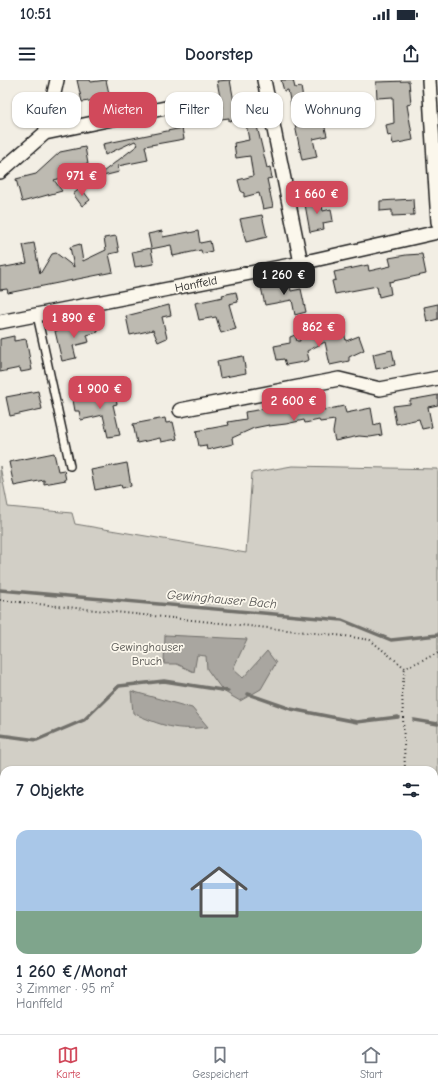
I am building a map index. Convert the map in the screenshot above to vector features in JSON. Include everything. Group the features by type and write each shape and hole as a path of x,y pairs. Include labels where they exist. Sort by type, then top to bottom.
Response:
{"street":[{"path":"45,133 58,80"},
{"path":"264,80 301,263"},
{"path":"429,80 438,222"},
{"path":"0,172 45,133 165,108"},
{"name":"Hanffeld","path":"0,322 301,263 438,232"},
{"path":"180,410 338,379 380,390 438,378"}],"lane":[{"path":"37,315 70,466"}],"path":[{"path":"0,600 345,636 370,640 405,668"},
{"path":"405,668 438,653"},
{"path":"405,668 402,690 405,766"}],"green space":[{"name":"Gewinghauser Bruch","path":"0,466 8,507 72,513 75,524 246,553 252,473 292,466 438,469 438,766 0,766"}],"shaded area":[{"path":"165,635 247,639 233,669 243,678 267,651 276,663 261,689 240,701 223,691 207,669 206,656 197,655 194,672 177,664 164,664"},
{"path":"131,691 192,708 208,727 178,728 152,721 133,713"}],"building":[{"path":"77,80 90,80 91,82 106,80 109,92 89,92 89,101 82,102 81,92 80,92"},
{"path":"230,80 232,92 231,92 231,121 229,121 229,118 223,119 223,92 219,92 217,81"},
{"path":"281,80 293,80 295,88 301,87 302,92 291,92 291,105 288,90 284,91"},
{"path":"409,81 411,104 407,105 413,140 393,144 391,135 388,136 386,125 394,123 393,97 377,98 376,82"},
{"path":"182,128 184,139 145,146 148,160 118,166 119,172 95,178 138,145 135,141 105,155 103,144"},
{"path":"247,128 257,128 267,168 270,167 272,178 267,179 273,207 263,209 259,193 244,197 244,193 241,191 238,180 253,176 250,156 236,158 234,143 249,140"},
{"path":"296,128 325,128 327,136 313,139 317,157 302,160"},
{"path":"85,147 88,164 63,166 66,177 54,180 62,191 22,202 16,179 36,174 60,152"},
{"path":"81,188 90,200 82,206 73,194"},
{"path":"314,197 316,207 322,206 323,211 331,209 333,221 323,223 324,229 310,232 304,199"},
{"path":"413,199 414,215 392,216 392,210 380,211 380,201"},
{"path":"262,215 267,237 246,242 240,219"},
{"path":"162,231 163,237 198,231 200,243 210,241 212,251 202,254 201,250 173,256 171,245 151,249 154,264 135,267 132,252 151,248 148,234"},
{"path":"116,236 119,252 109,254 113,272 8,293 7,289 0,290 0,268 27,263 23,245 34,243 40,274 52,254 56,253 74,267 70,247 80,244 83,261 106,250 104,238"},
{"path":"422,254 426,274 389,282 391,294 379,297 377,286 335,294 332,281 336,280 334,272 368,265 369,271 391,266 389,258"},
{"path":"289,281 291,291 301,289 306,312 295,315 292,300 265,305 261,287"},
{"path":"236,292 238,302 229,304 236,329 221,333 216,317 199,320 195,303 223,297 222,295"},
{"path":"438,304 438,319 427,322 424,307"},
{"path":"169,305 171,315 162,317 167,338 158,342 153,330 130,335 126,316"},
{"path":"95,320 98,332 87,335 89,342 73,346 76,358 62,361 55,331 85,324"},
{"path":"344,331 346,341 359,336 364,350 349,357 349,361 330,365 325,342 307,351 309,360 286,365 284,359 277,360 274,346 290,343 290,337 295,335 297,341 300,341 299,335 315,332 316,337"},
{"path":"14,336 14,341 26,339 32,370 21,372 20,368 0,372 0,339"},
{"path":"392,350 395,365 376,369 373,354"},
{"path":"243,356 246,373 220,378 217,361"},
{"path":"38,391 42,409 10,416 6,397"},
{"path":"114,391 117,404 113,405 120,435 108,437 103,415 81,420 79,411 75,411 73,400"},
{"path":"438,395 438,405 428,407 432,427 422,429 419,419 396,424 393,406 410,404 410,400"},
{"path":"321,396 324,410 344,406 346,413 371,408 374,425 380,423 382,435 370,437 359,436 335,441 333,432 335,420 320,422 319,420 305,423 304,420 254,428 232,438 233,444 207,450 206,445 199,446 196,431 229,425 228,422 246,419 245,412 258,410 281,402 282,404"},
{"path":"165,418 166,423 173,422 177,439 161,442 160,438 137,443 133,424"},
{"path":"54,453 58,471 64,470 66,480 44,484 44,480 14,486 9,462"},
{"path":"127,463 131,486 122,488 121,485 95,490 91,470"}],"waterway":[{"name":"Gewinghauser Bach","path":"0,590 342,620 391,640 438,635"},
{"path":"0,735 37,740 84,720 119,686 164,681 228,691"},
{"path":"248,694 291,709 357,722 398,717"},
{"path":"414,720 438,724"}]}
